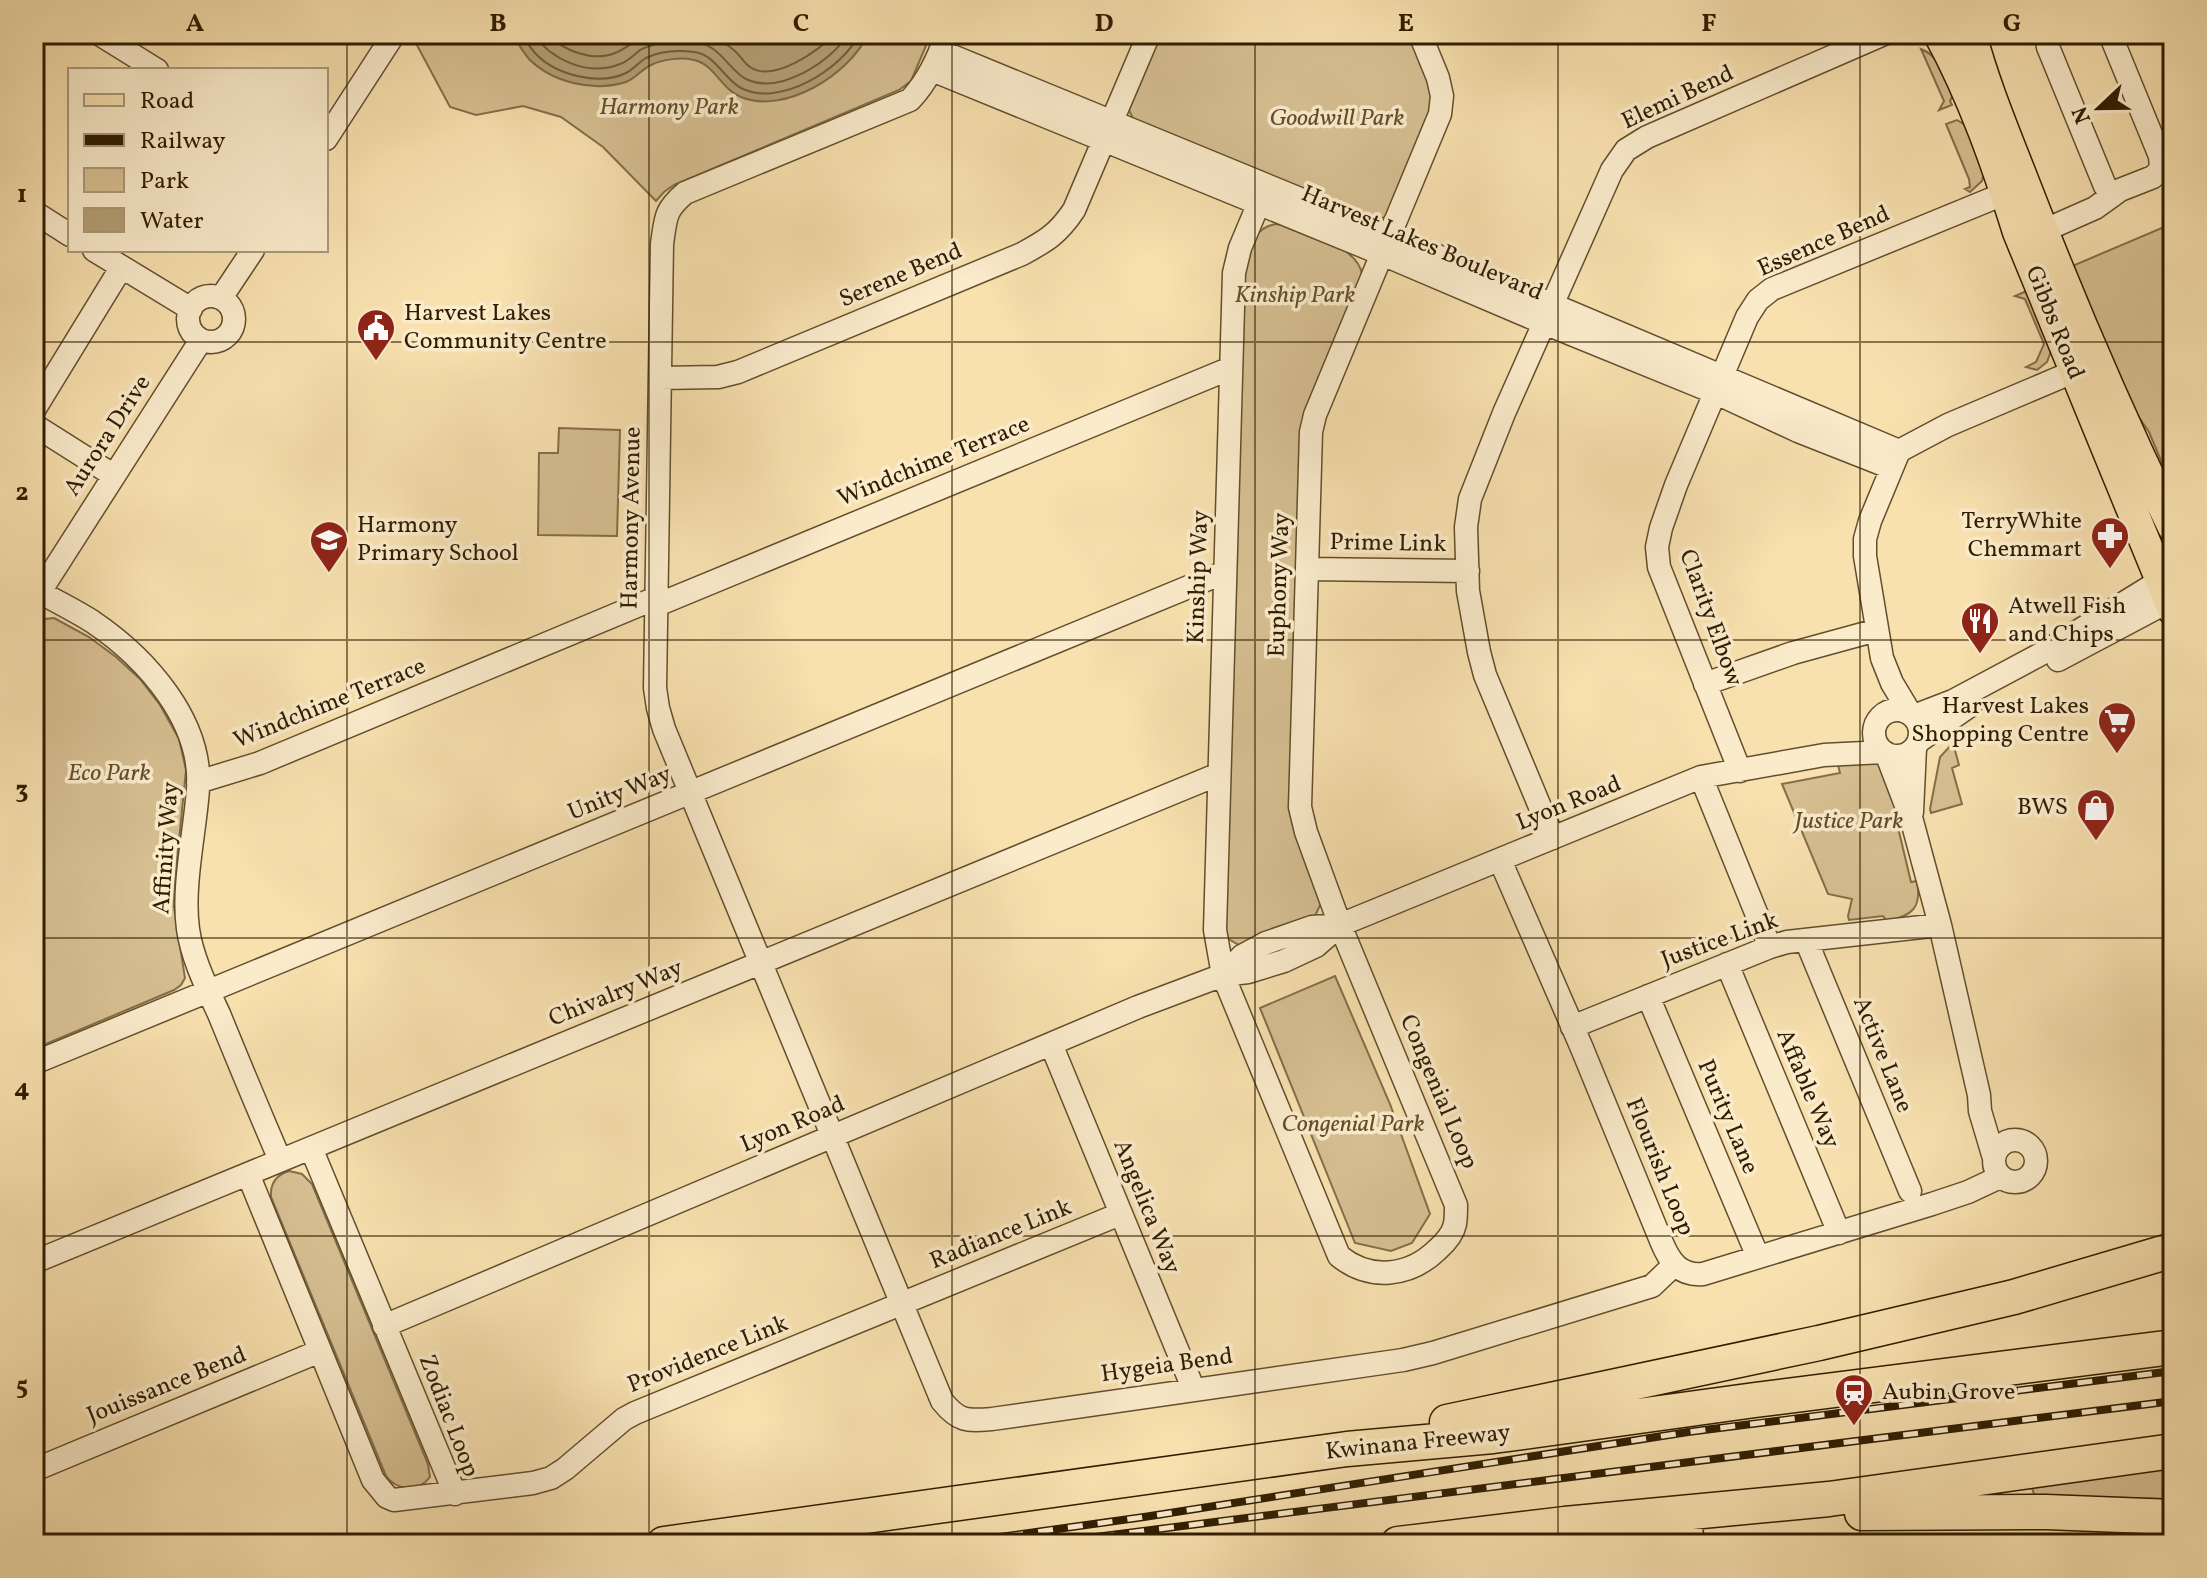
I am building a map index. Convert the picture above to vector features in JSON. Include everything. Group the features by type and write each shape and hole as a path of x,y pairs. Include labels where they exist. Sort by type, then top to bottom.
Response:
{"highway":[{"path":"1347,1449 1373,1439 1719,1366 2014,1297 2173,1250"},
{"name":"Kwinana Freeway","path":"664,1544 1347,1449 1493,1436 2173,1347"},
{"path":"1398,1544 1565,1524 1829,1499 2173,1451"},
{"path":"1615,1544 1859,1513 2046,1512 2173,1517"}],"main road":[{"name":"Gibbs Road","path":"1939,34 1955,64 2006,193 2018,232 2085,367 2128,433 2173,527"},
{"name":"Gibbs Road","path":"1971,34 2043,231 2085,367 2170,592"}],"street":[{"path":"99,34 154,68"},
{"path":"328,136 394,34"},
{"name":"Serene Bend","path":"660,378 718,377 738,372 1022,254 1043,242 1062,228 1074,210 1149,34"},
{"name":"Euphony Way","path":"1340,925 1300,807 1311,432 1315,415 1440,114 1442,96 1438,78 1420,34"},
{"name":"Elemi Bend","path":"1553,838 1485,675 1468,591 1466,527 1470,499 1495,433 1612,170 1626,150 1647,137 1884,34 1899,34"},
{"path":"2046,34 2048,47 2105,186 2112,196"},
{"path":"2043,231 2095,208 2120,190 2153,177 2161,169 2110,34"},
{"name":"Harvest Lakes Boulevard","path":"940,51 1109,130 1895,460"},
{"name":"Harmony Avenue","path":"832,1137 658,708 655,688 662,244 666,215 685,193 910,100 921,88 940,51"},
{"name":"Essence Bend","path":"1720,385 1747,317 1758,300 1772,289 2006,193"},
{"name":"Kinship Way","path":"1223,975 1215,930 1234,273 1240,248 1262,195"},
{"path":"34,212 68,234"},
{"path":"97,252 191,309"},
{"path":"221,298 252,252"},
{"path":"34,410 121,268"},
{"path":"207,296 221,298 233,313 233,326 226,337 214,342 201,340 188,323 191,309 207,296"},
{"name":"Aurora Drive","path":"37,596 201,340"},
{"path":"1912,821 1920,728 1892,683 1882,658 1865,556 1865,539 1870,521 1895,460 1948,425 2085,367"},
{"name":"Windchime Terrace","path":"198,782 260,763 1231,368"},
{"name":"Clarity Elbow","path":"1720,385 1676,485 1657,547 1659,567 1740,771"},
{"path":"34,425 113,475"},
{"name":"Prime Link","path":"1307,569 1468,571"},
{"name":"Unity Way","path":"34,1063 1225,572"},
{"path":"1878,722 1896,710 1912,715 1953,701 2041,654 2131,600 2170,592"},
{"path":"1885,752 1901,755 1959,712 2170,592"},
{"name":"Affinity Way","path":"37,596 93,622 140,661 165,690 184,722 196,752 198,782 187,894 188,929 209,991 280,1160"},
{"path":"1705,684 1793,653 1877,630"},
{"path":"1882,658 1876,742 1885,752 1912,821 1940,925 1980,1111 1997,1167 2009,1182 2025,1180 2033,1172 2035,1154 2028,1144 2016,1140 1999,1126 1979,1095"},
{"name":"Lyon Road","path":"1824,755 1846,745 1878,722"},
{"name":"Lyon Road","path":"384,1326 1138,1007 1223,975 1248,972 1284,961 1316,946 1340,925 1701,777 1824,755 1885,752"},
{"name":"Chivalry Way","path":"34,1262 1219,774"},
{"path":"1701,777 1770,947"},
{"name":"Flourish Loop","path":"1500,860 1664,1250 1674,1265 1691,1275 1703,1274 1839,1233 1968,1192 1997,1167"},
{"name":"Congenial Loop","path":"1223,975 1339,1256 1364,1271 1386,1274 1407,1270 1426,1261 1444,1244 1455,1227 1456,1205 1340,925"},
{"name":"Justice Link","path":"1572,1027 1770,947 1940,925"},
{"name":"Active Lane","path":"1806,940 1910,1191"},
{"name":"Affable Way","path":"1727,964 1839,1233"},
{"name":"Purity Lane","path":"1648,996 1758,1257"},
{"name":"Angelica Way","path":"1051,1044 1193,1388"},
{"name":"Hygeia Bend","path":"832,1137 942,1401 951,1413 966,1421 1403,1360 1652,1286 1674,1265"},
{"path":"1997,1167 1999,1147 2016,1140"},
{"name":"Zodiac Loop","path":"248,1174 373,1480 381,1492 394,1500 455,1494 311,1148"},
{"name":"Radiance Link","path":"902,1304 1120,1214"},
{"name":"Providence Link","path":"455,1494 551,1478 635,1413 902,1304"},
{"name":"Jouissance Bend","path":"34,1470 320,1351"}],"green space":[{"name":"Harmony Park","path":"411,34 931,34 911,81 899,90 674,185 656,201 603,147 561,117 523,106 476,115 450,107"},
{"name":"Goodwill Park","path":"1156,34 1410,34 1430,84 1433,108 1387,215 1378,221 1135,123 1129,110 1130,101"},
{"path":"1921,49 1928,52 1942,68 1953,95 1952,105 1939,110 1944,101"},
{"path":"1957,120 1967,126 1985,169 1982,181 1970,192 1965,189 1970,187 1969,179 1946,124"},
{"name":"Kinship Park","path":"1276,224 1307,233 1342,249 1358,264 1362,274 1306,418 1294,698 1322,901 1315,916 1245,946 1225,937 1242,267 1257,234"},
{"path":"2164,227 2173,231 2173,489 2149,432 2119,388 2070,267"},
{"path":"2030,293 2051,351 2047,362 2037,370 2026,367 2036,362 2044,344 2025,299 2015,296"},
{"path":"559,428 620,430 617,536 538,535 539,453 558,453"},
{"name":"Eco Park","path":"54,618 89,637 140,679 160,705 179,739 186,770 173,901 185,978 174,990 34,1049 34,624"},
{"path":"1953,743 1959,765 1952,768 1962,804 1931,813 1940,757"},
{"name":"Justice Park","path":"1869,759 1883,764 1902,816 1896,819 1911,882 1917,881 1918,890 1916,904 1909,913 1887,921 1883,916 1849,920 1852,899 1828,894 1782,784 1840,773 1837,761"},
{"name":"Congenial Park","path":"1335,976 1390,1104 1430,1214 1412,1243 1391,1251 1355,1243 1260,1008"},
{"path":"289,1171 302,1174 312,1184 428,1464 430,1477 420,1485 402,1487 386,1476 271,1197 275,1180"},
{"path":"2173,1466 2173,1499 2035,1497 2030,1482"}],"water":[{"path":"512,34 868,34 847,63 814,87 796,96 758,101 734,94 707,66 689,59 656,63 630,80 614,85 574,83 539,67"}],"railway":[{"path":"949,1544 1144,1517 1688,1432 2173,1371"},
{"path":"1040,1544 2173,1401"}],"place":[{"name":"Harvest Lakes Community Centre","path":"376,362"},
{"name":"TerryWhite Chemmart","path":"2110,570"},
{"name":"Harmony Primary School","path":"329,574"},
{"name":"Atwell Fish and Chips","path":"1980,655"},
{"name":"Harvest Lakes Shopping Centre","path":"2117,755"},
{"name":"BWS","path":"2096,842"},
{"name":"Aubin Grove","path":"1854,1427"}]}
